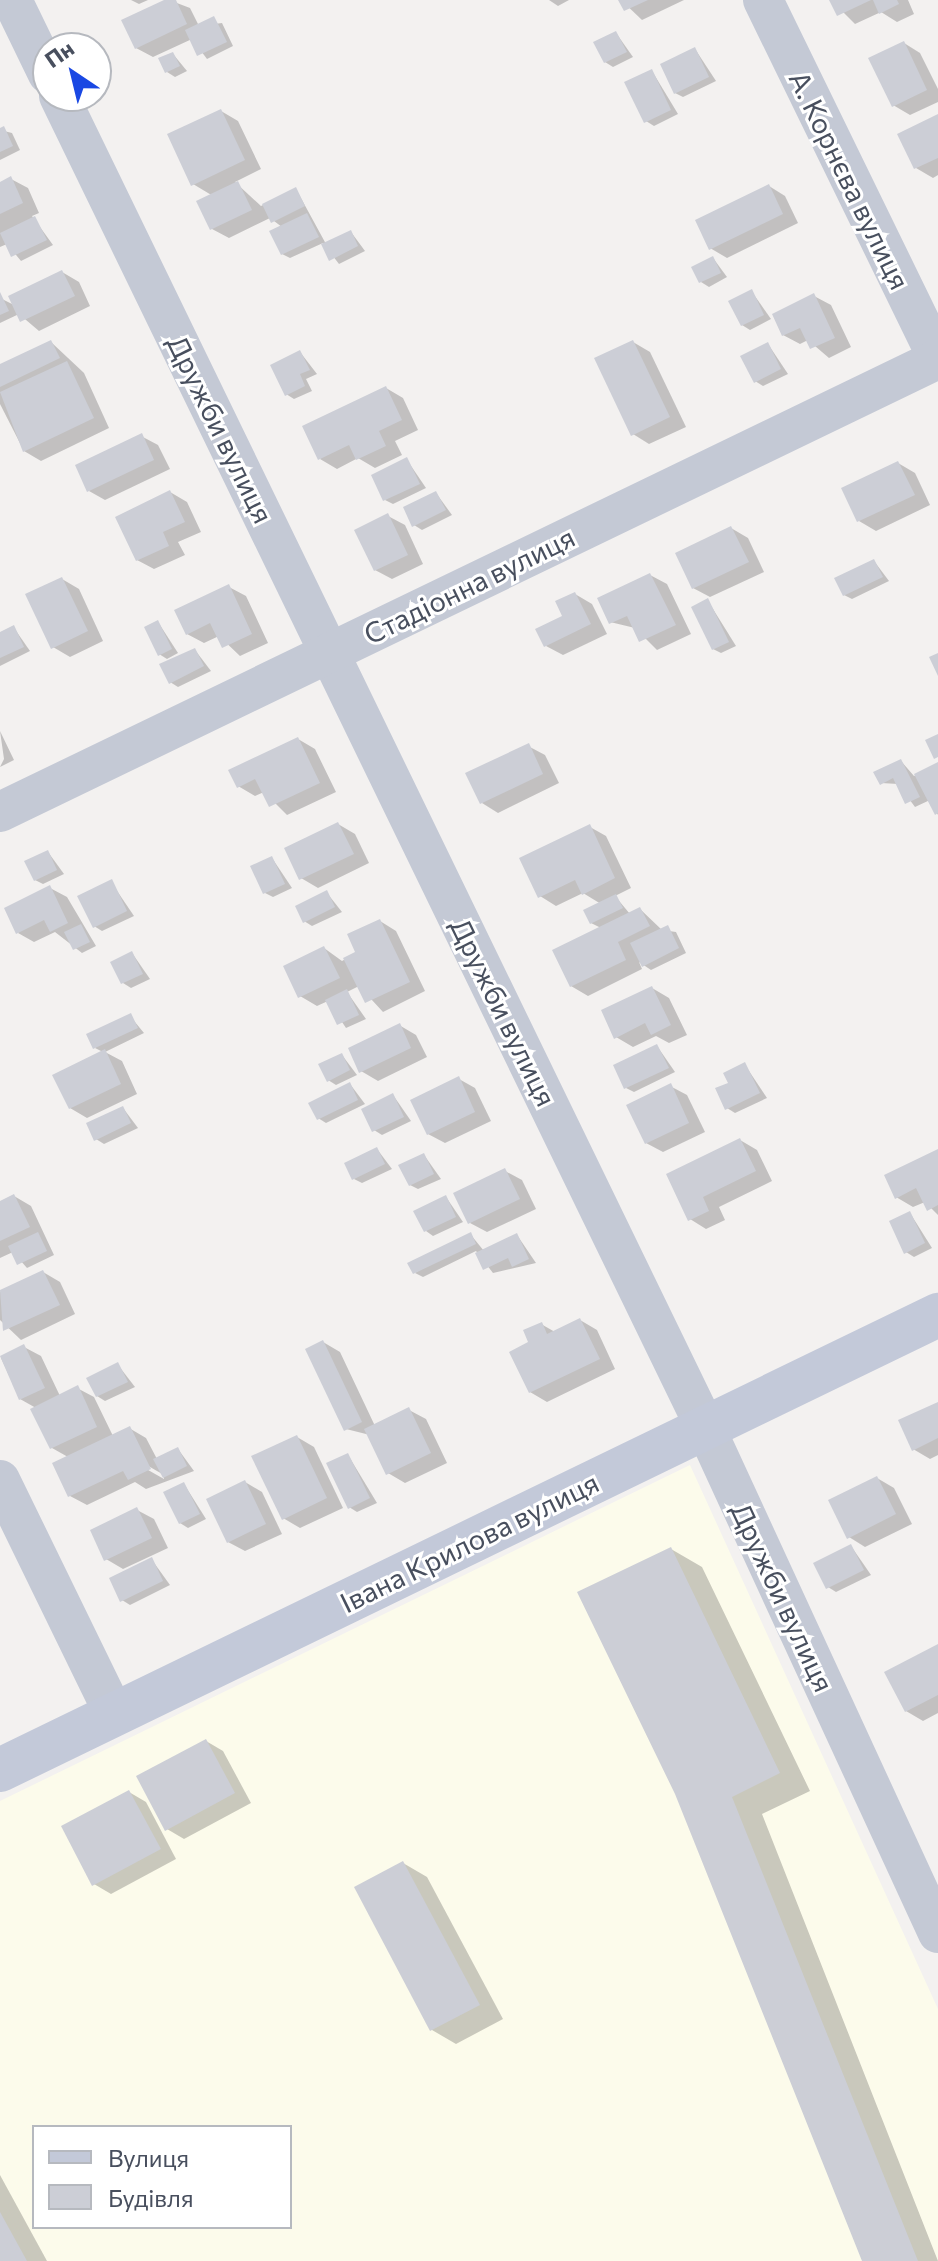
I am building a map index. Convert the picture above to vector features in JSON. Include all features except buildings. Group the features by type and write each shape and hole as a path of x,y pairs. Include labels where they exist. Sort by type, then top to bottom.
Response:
{"street":[{"path":"12,0 32,41"},
{"name":"А. Корнєва вулиця","path":"763,0 938,359"},
{"name":"Дружби вулиця","path":"67,112 705,1427 938,1933"},
{"name":"Стадіонна вулиця","path":"0,812 938,359"},
{"name":"Івана Крилова вулиця","path":"0,1770 938,1315"},
{"path":"0,1480 114,1714"}],"shaded area":[{"path":"690,1465 938,2009 938,2261 0,2261 0,1801"}]}
